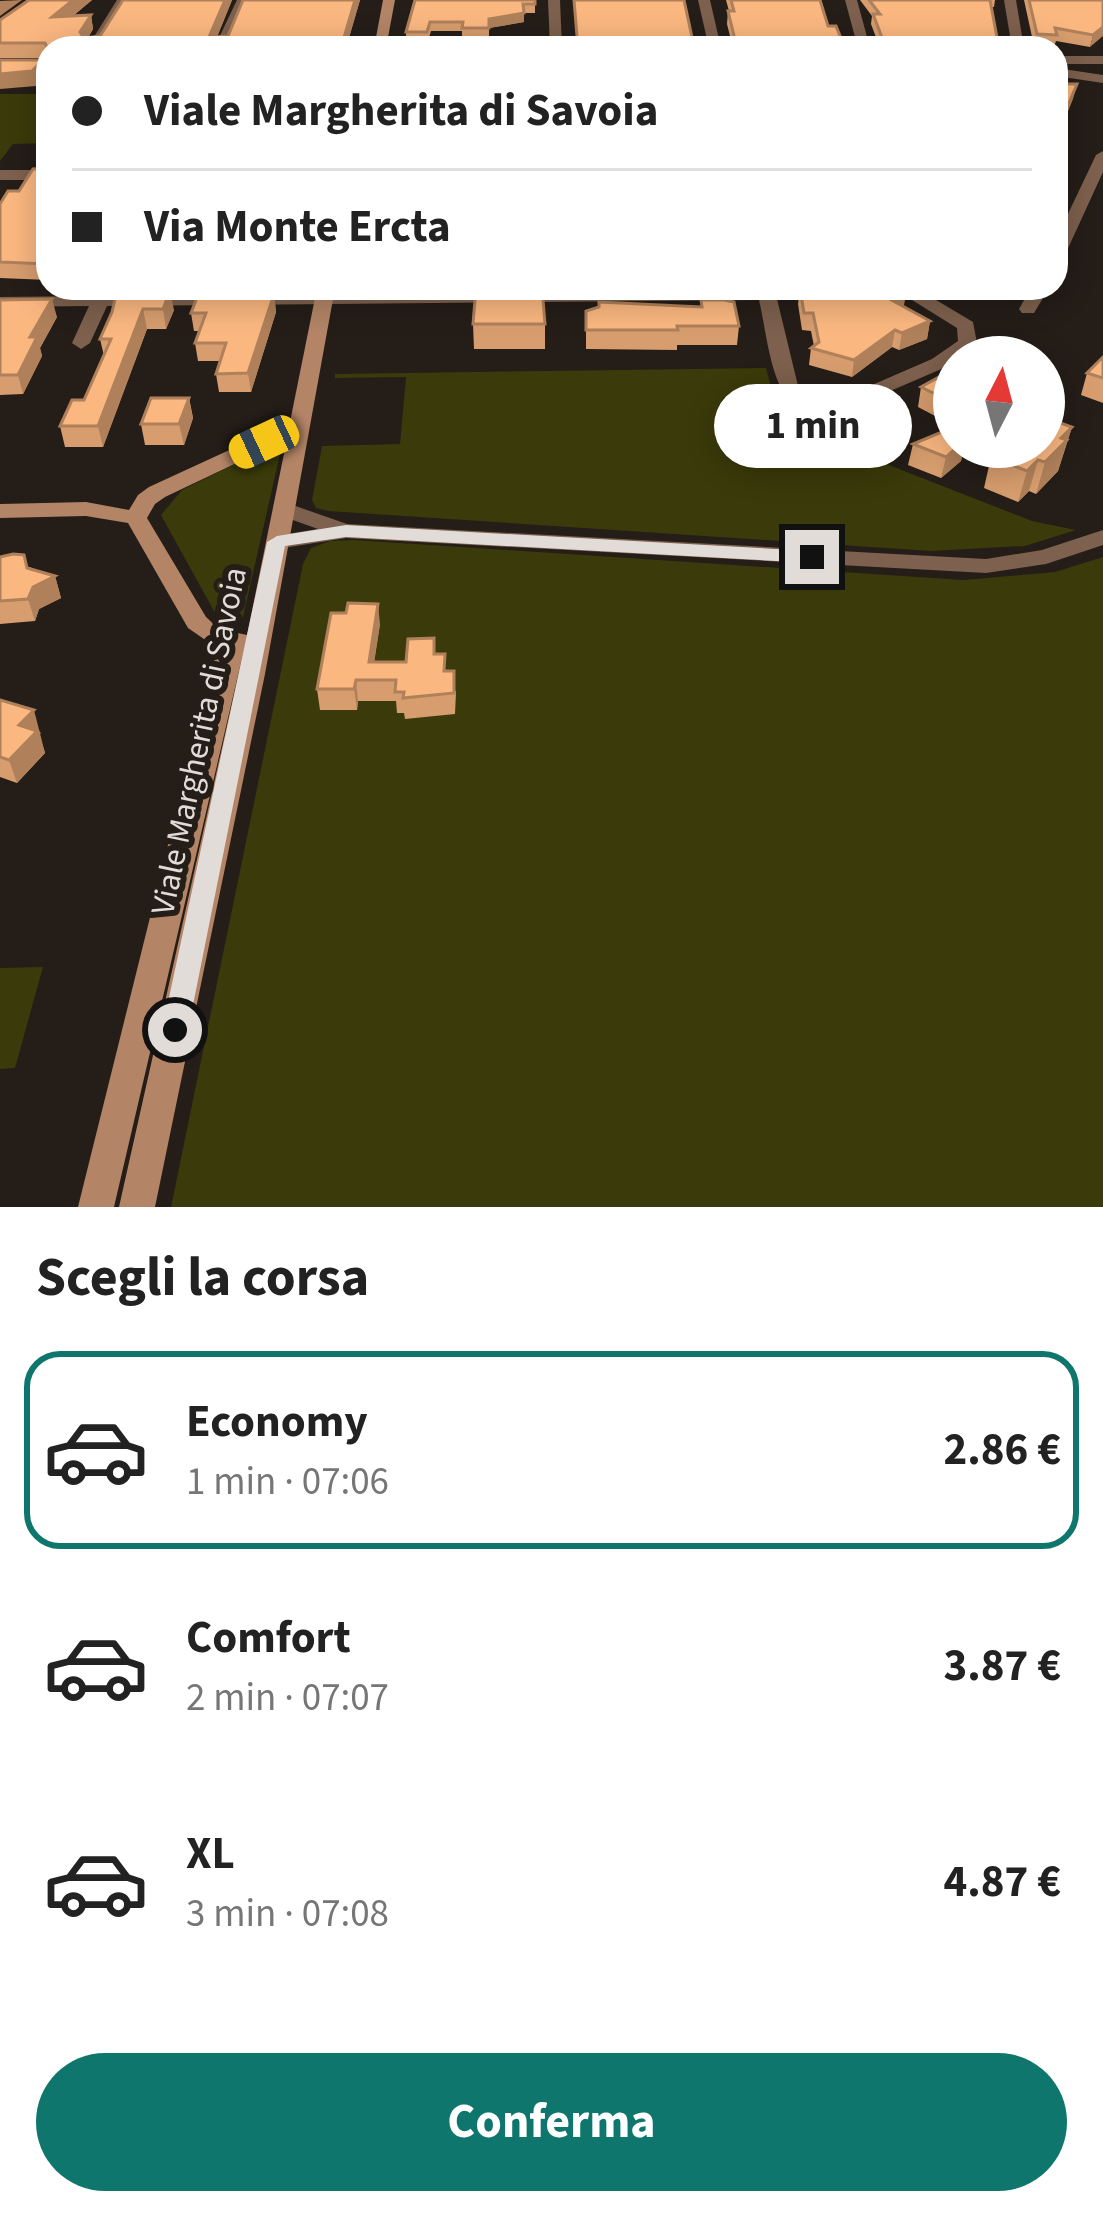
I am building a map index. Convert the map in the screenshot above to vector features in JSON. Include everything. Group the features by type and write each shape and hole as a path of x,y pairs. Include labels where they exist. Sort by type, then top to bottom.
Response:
{"street":[{"path":"100,36 123,0"},
{"path":"226,36 243,0"},
{"path":"382,36 389,0"},
{"path":"554,0 556,36"},
{"path":"704,0 712,36"},
{"path":"851,0 861,36"},
{"path":"1010,0 1016,36"},
{"path":"1068,60 1103,60"},
{"path":"0,66 36,66"},
{"path":"1068,74 1103,79"},
{"path":"1068,216 1103,154"},
{"path":"3,173 36,174"},
{"path":"0,302 36,300"},
{"path":"81,343 102,300"},
{"name":"Viale Margherita di Savoia","path":"137,1207 254,663 284,509 290,434 322,300"},
{"path":"767,300 790,392 816,417 939,363 968,343 966,326 924,300"},
{"path":"1028,309 1033,300"},
{"path":"136,518 146,500 157,493 290,434"},
{"path":"55,509 157,493"},
{"path":"284,509 346,531"},
{"path":"0,511 108,511 136,518 197,622 224,640 249,635 258,627"},
{"path":"277,542 346,531 953,566 1046,557 1103,538"},
{"name":"Viale Margherita di Savoia","path":"96,1207 229,659 230,646 224,640"}],"shaded area":[{"path":"0,94 36,94 36,143 13,144 0,161"},
{"path":"766,368 777,410 807,433 1032,521 1076,530 1025,546 931,551 328,511 316,508 312,500 322,446 400,444 406,377 335,378 335,374"},
{"path":"273,445 281,450 243,617 229,624 214,611 161,515 182,490"},
{"path":"354,540 964,580 1055,572 1103,557 1103,1207 171,1207 303,564 311,548"},
{"path":"43,967 15,1068 0,1069 0,968"}],"building":[{"path":"29,0 73,0 52,17 91,15 80,32 83,36 36,36 36,43 0,43 0,20"},
{"path":"123,0 225,0 209,36 100,36"},
{"path":"243,0 355,0 344,36 228,36"},
{"path":"415,0 535,0 535,4 523,4 524,13 489,19 489,28 430,22 427,32 406,32"},
{"path":"574,0 684,0 692,36 577,36"},
{"path":"731,0 820,0 828,26 836,26 840,36 734,36 728,11 734,11"},
{"path":"869,0 990,0 997,36 881,36 873,14 880,14"},
{"path":"1029,0 1103,0 1103,27 1093,35 1055,28 1057,35 1037,34"},
{"path":"0,60 36,60 32,71 0,74"},
{"path":"1068,84 1077,84 1068,105"},
{"path":"33,169 36,264 0,262 0,204 8,191 19,191"},
{"path":"0,300 51,300 30,337 37,337 18,375 0,375"},
{"path":"115,300 166,300 163,309 143,309 98,426 60,426 72,400 84,400 111,339 100,339"},
{"path":"196,300 272,300 248,373 216,374 226,343 195,343 206,313 191,313"},
{"path":"475,300 543,300 545,324 473,324"},
{"path":"701,300 734,302 739,326 586,330 586,311 599,307 599,302 702,307"},
{"path":"802,300 892,300 930,321 902,333 895,330 854,360 811,348 819,342 813,313 804,313"},
{"path":"1103,357 1103,378 1087,373"},
{"path":"151,398 189,398 179,424 141,424"},
{"path":"933,436 933,452 913,444"},
{"path":"24,555 27,568 55,576 33,587 28,599 0,601 0,557"},
{"path":"348,603 378,604 369,662 406,662 408,639 434,638 434,654 445,654 444,671 454,671 454,693 403,698 404,692 395,692 396,680 356,680 354,689 317,689 331,613 346,613"},
{"path":"0,700 34,710 19,725 37,731 9,760 0,757"}],"route":[{"path":"175,1030 277,542 346,531 812,557"}]}
